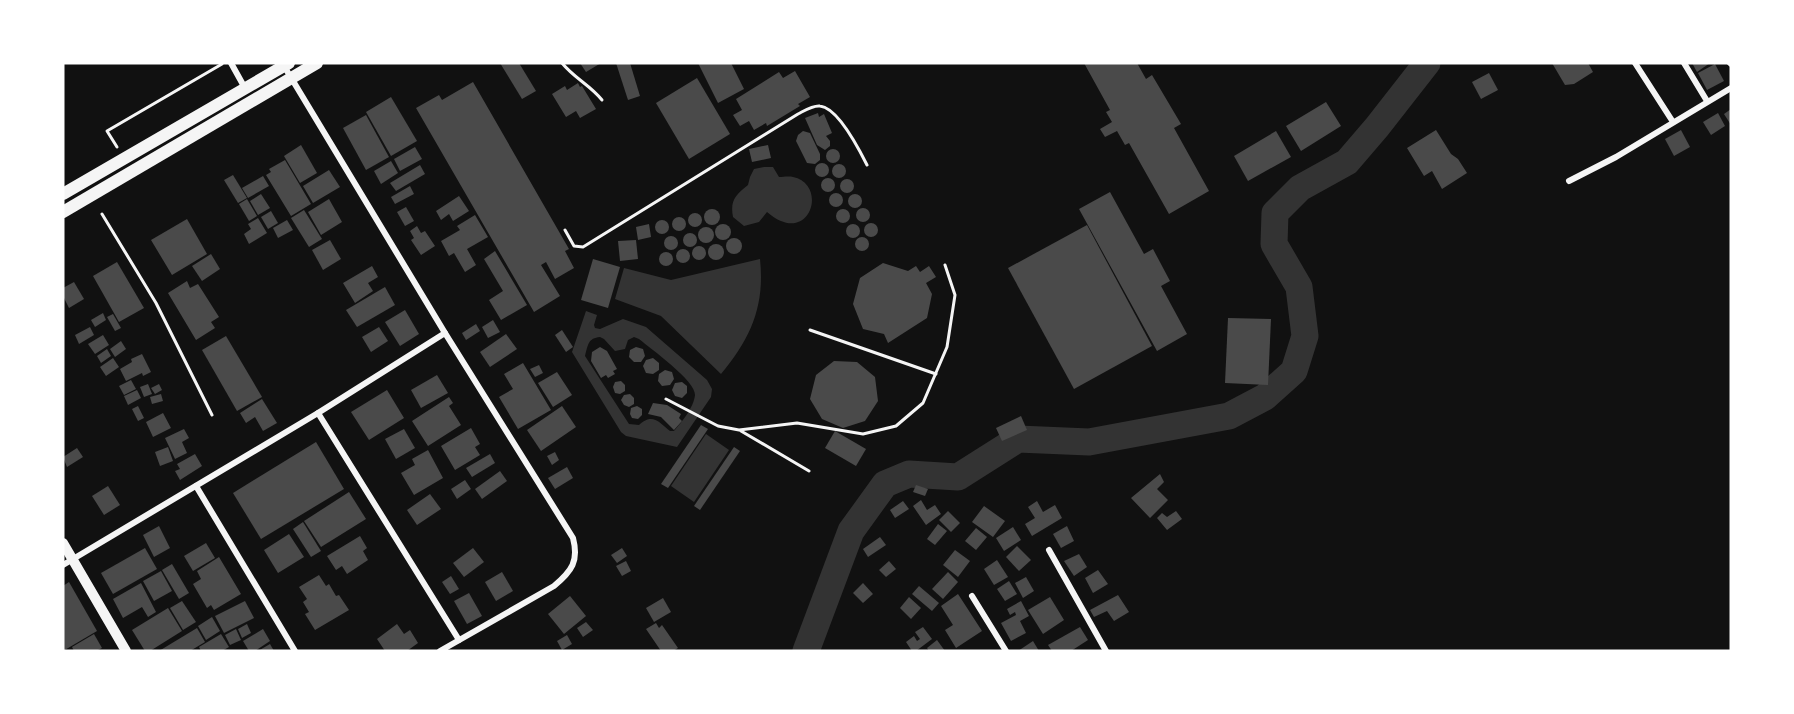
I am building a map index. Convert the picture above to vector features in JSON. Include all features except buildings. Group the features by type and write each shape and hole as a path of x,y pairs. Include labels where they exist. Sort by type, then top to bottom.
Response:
{"highway":[{"path":"63,212 317,63"},
{"path":"63,194 287,65"}],"main road":[{"path":"63,543 68,562 126,651"}],"street":[{"path":"231,63 252,101"},
{"path":"1635,63 1673,122"},
{"path":"1683,63 1707,101"},
{"path":"287,65 291,78 445,333 573,538 576,551 573,565 566,576 554,586 440,651"},
{"path":"1569,181 1616,157 1731,88"},
{"path":"68,562 318,413 445,333"},
{"path":"318,413 459,640"},
{"path":"196,486 294,651"},
{"path":"1048,550 1106,651"},
{"path":"972,596 1006,651"}],"path":[{"path":"124,158 107,131 223,63"},
{"path":"562,63 602,100"},
{"path":"565,230 574,246 583,247 798,114 815,106 828,109 839,121 855,142 867,165"},
{"path":"102,214 156,303 212,415"},
{"path":"666,399 718,426 739,430 797,423 863,434 896,426 923,403 947,347 955,296 945,265"},
{"path":"810,330 936,374"},
{"path":"739,430 809,471"}],"shaded area":[{"path":"773,167 779,177 793,177 804,182 810,191 812,201 810,211 804,219 794,223 782,221 767,212 759,222 744,226 733,217 734,199 748,185 754,169"},
{"path":"760,259 760,292 754,321 740,347 721,374 661,316 615,299 624,268 671,280"},
{"path":"586,311 597,315 595,328 600,329 623,319 646,327 707,380 712,389 711,397 677,447 626,436 621,432 572,352","holes":["600,337 615,351 625,349 628,340 634,337 639,339 688,382 693,389 694,400 674,431 670,431 651,419 639,425 629,424 585,356 591,341"]},
{"path":"706,434 729,450 694,502 671,486"}],"waterway":[{"path":"806,651 851,531 885,484 909,474 958,477 1018,439 1089,442 1229,416 1265,397 1294,371 1305,336 1299,287 1274,244 1275,213 1300,188 1347,162 1427,63"}]}
